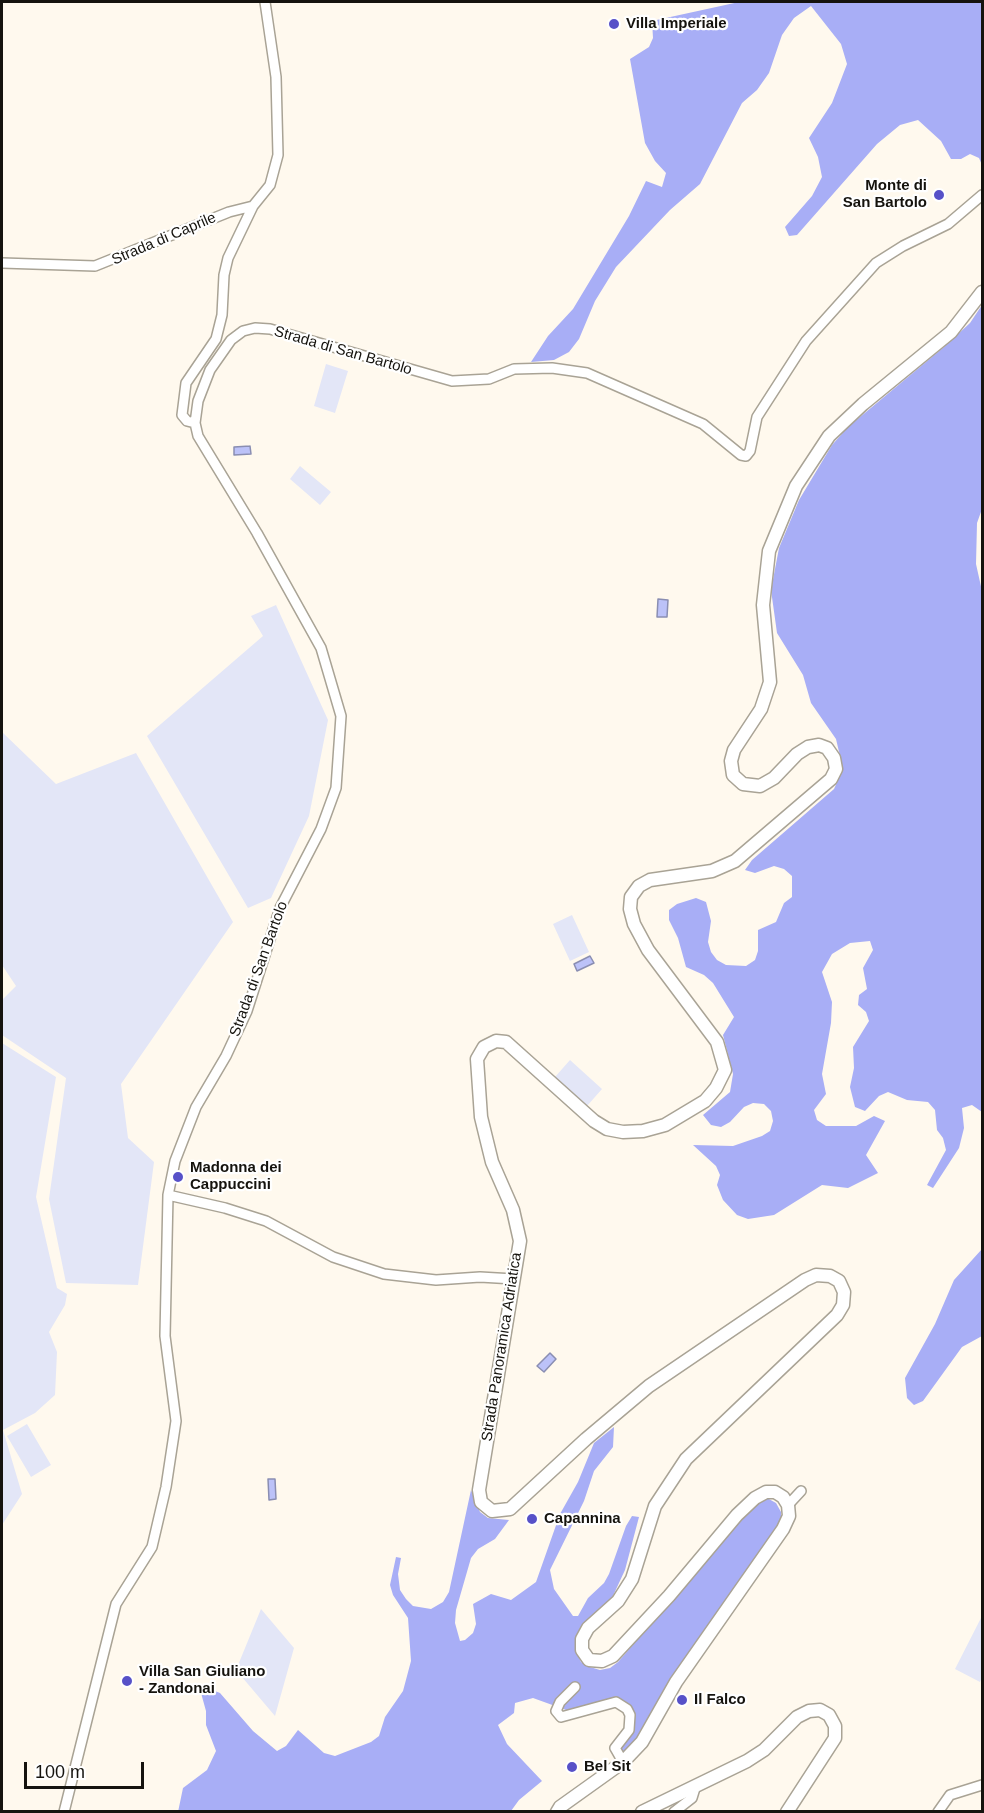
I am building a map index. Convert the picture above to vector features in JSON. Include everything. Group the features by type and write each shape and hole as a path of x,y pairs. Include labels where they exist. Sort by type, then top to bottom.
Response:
{"street":[{"path":"195,423 187,421 182,415 183,393 192,371 216,339 222,315 224,275 228,258 254,206 270,185 278,155 276,77 265,2"},
{"name":"Strada di San Bartolo","path":"64,1812 116,1604 152,1547 166,1486 176,1421 165,1336 168,1195 174,1161 196,1107 226,1056 247,1011 280,908 321,829 336,788 341,716 321,648 257,533 198,436 195,423 198,401 210,370 231,340 243,331 255,328 270,329 452,381 489,379 514,369 552,368 587,374 703,424 741,455 746,456 750,451 757,417 807,340 876,263 903,246 948,224 982,195"},
{"name":"Strada di Caprile","path":"2,263 95,266 229,212 254,206"},
{"name":"Strada Panoramica Adriatica","path":"788,1506 783,1497 775,1492 766,1492 755,1498 737,1515 669,1596 613,1656 602,1661 589,1660 582,1650 582,1639 588,1628 618,1601 632,1579 645,1531 655,1506 671,1480 686,1459 837,1315 843,1305 844,1292 838,1281 830,1276 816,1275 805,1280 649,1386 586,1439 510,1509 492,1511 481,1502 479,1490 520,1240 513,1210 492,1162 481,1117 477,1059 484,1047 496,1041 506,1042 594,1121 607,1129 623,1132 643,1131 666,1125 705,1101 716,1088 725,1070 717,1042 648,950 634,924 630,909 631,897 639,886 650,880 712,871 735,861 831,779 836,770 834,758 827,748 819,745 808,747 797,754 774,778 760,786 743,784 733,775 731,761 734,750 761,709 770,682 770,660 763,605 769,551 796,486 829,436 863,404 951,332 982,292"},
{"path":"168,1195 225,1208 277,1226 326,1254 384,1274 436,1280 480,1277 514,1279"},
{"path":"557,1812 560,1807 623,1762 642,1742 676,1682 783,1529 789,1516 788,1506 801,1491"},
{"path":"575,1687 560,1702 556,1712 561,1717 616,1702 627,1709 630,1715 628,1730 615,1748 623,1762"},
{"path":"642,1812 764,1750 796,1717 809,1711 820,1710 829,1715 835,1726 835,1738 787,1812"},
{"path":"674,1812 692,1798 696,1785"},
{"path":"938,1812 950,1795 982,1785"}],"shaded area":[{"path":"739,2 982,2 982,165 979,158 970,154 961,159 951,159 941,141 918,120 900,125 877,144 797,235 789,236 785,227 812,196 822,177 818,157 809,138 832,103 847,64 841,44 811,6 794,18 782,35 769,73 757,90 742,103 700,184 670,210 616,267 595,301 579,339 569,352 554,360 531,362 548,336 573,309 629,216 646,181 662,187 666,173 655,161 645,143 630,59 649,47 653,38 652,21"},
{"path":"982,305 982,509 977,523 976,564 982,591 982,1112 972,1105 962,1108 964,1128 959,1148 933,1188 927,1185 946,1150 943,1138 937,1130 935,1110 928,1102 907,1100 888,1092 879,1096 865,1111 855,1107 850,1087 854,1068 853,1047 869,1021 866,1012 858,1005 859,995 867,989 863,968 873,950 870,941 850,943 832,954 822,972 832,1002 831,1023 822,1074 826,1094 814,1110 817,1120 826,1126 856,1126 874,1116 885,1121 866,1155 878,1173 848,1188 822,1185 774,1215 748,1219 737,1215 723,1200 717,1185 720,1175 716,1166 693,1145 733,1146 762,1136 770,1131 773,1121 771,1111 764,1104 753,1103 744,1107 730,1122 721,1127 711,1125 703,1115 730,1092 733,1074 723,1035 734,1017 713,983 704,975 686,967 678,938 669,920 669,910 677,904 696,898 706,902 711,921 708,942 711,952 717,960 726,965 746,966 755,960 758,951 758,930 776,922 784,903 792,897 792,876 784,869 774,866 755,873 745,870 752,860 834,789 843,769 836,739 811,703 803,675 777,633 771,590 779,548 799,500 832,445 848,427 970,323"},
{"path":"326,364 348,371 335,413 314,406"},
{"path":"250,446 251,454 234,455 234,447"},
{"path":"300,466 331,492 320,505 290,479"},
{"path":"658,599 668,600 667,617 657,617"},
{"path":"276,605 328,720 309,816 271,898 248,908 147,736 263,636 251,616"},
{"path":"2,732 56,784 136,753 233,922 121,1084 128,1138 154,1162 138,1285 66,1283 49,1199 66,1078 2,1035 2,1000 16,986 2,965"},
{"path":"572,915 589,952 570,961 553,924"},
{"path":"590,956 594,963 577,971 574,964"},
{"path":"2,1043 56,1077 36,1197 57,1288 67,1294 65,1305 49,1332 57,1352 55,1395 35,1413 3,1430 22,1494 2,1525"},
{"path":"570,1060 602,1089 587,1106 555,1077"},
{"path":"982,1249 982,1336 962,1347 923,1401 914,1405 907,1398 905,1378 935,1324 954,1280"},
{"path":"550,1353 556,1359 544,1372 537,1366"},
{"path":"27,1424 51,1465 31,1477 7,1436"},
{"path":"614,1427 613,1447 594,1471 584,1501 550,1570 554,1589 573,1616 578,1616 588,1598 604,1583 609,1574 626,1526 632,1516 639,1517 625,1570 612,1598 579,1632 577,1653 581,1662 590,1667 600,1670 610,1668 618,1662 760,1499 767,1498 776,1503 781,1512 781,1522 639,1740 623,1756 620,1749 631,1709 621,1699 594,1703 569,1711 533,1698 515,1703 514,1713 498,1725 507,1744 542,1781 519,1800 511,1811 178,1812 183,1788 207,1770 216,1751 206,1725 206,1711 201,1693 210,1689 220,1693 253,1731 277,1751 286,1746 298,1730 324,1753 335,1756 371,1742 379,1736 385,1717 403,1691 411,1661 408,1618 393,1595 390,1585 396,1557 401,1558 398,1574 400,1590 406,1599 413,1606 431,1609 443,1602 449,1592 471,1490 480,1512 488,1518 509,1520 495,1539 478,1549 471,1558 456,1610 455,1623 460,1641 465,1640 473,1633 476,1624 473,1604 491,1594 511,1600 536,1582 560,1514 578,1482 594,1443"},
{"path":"268,1479 275,1479 276,1499 269,1500"},
{"path":"261,1609 294,1648 275,1716 236,1670"},
{"path":"982,1616 982,1677 980,1682 955,1669"}],"place":[{"name":"Villa Imperiale","path":"614,24"},
{"name":"Monte di San Bartolo","path":"939,195"},
{"name":"Madonna dei Cappuccini","path":"178,1177"},
{"name":"Capannina","path":"532,1519"},
{"name":"Villa San Giuliano - Zandonai","path":"127,1681"},
{"name":"Il Falco","path":"682,1700"},
{"name":"Bel Sit","path":"572,1767"}]}
